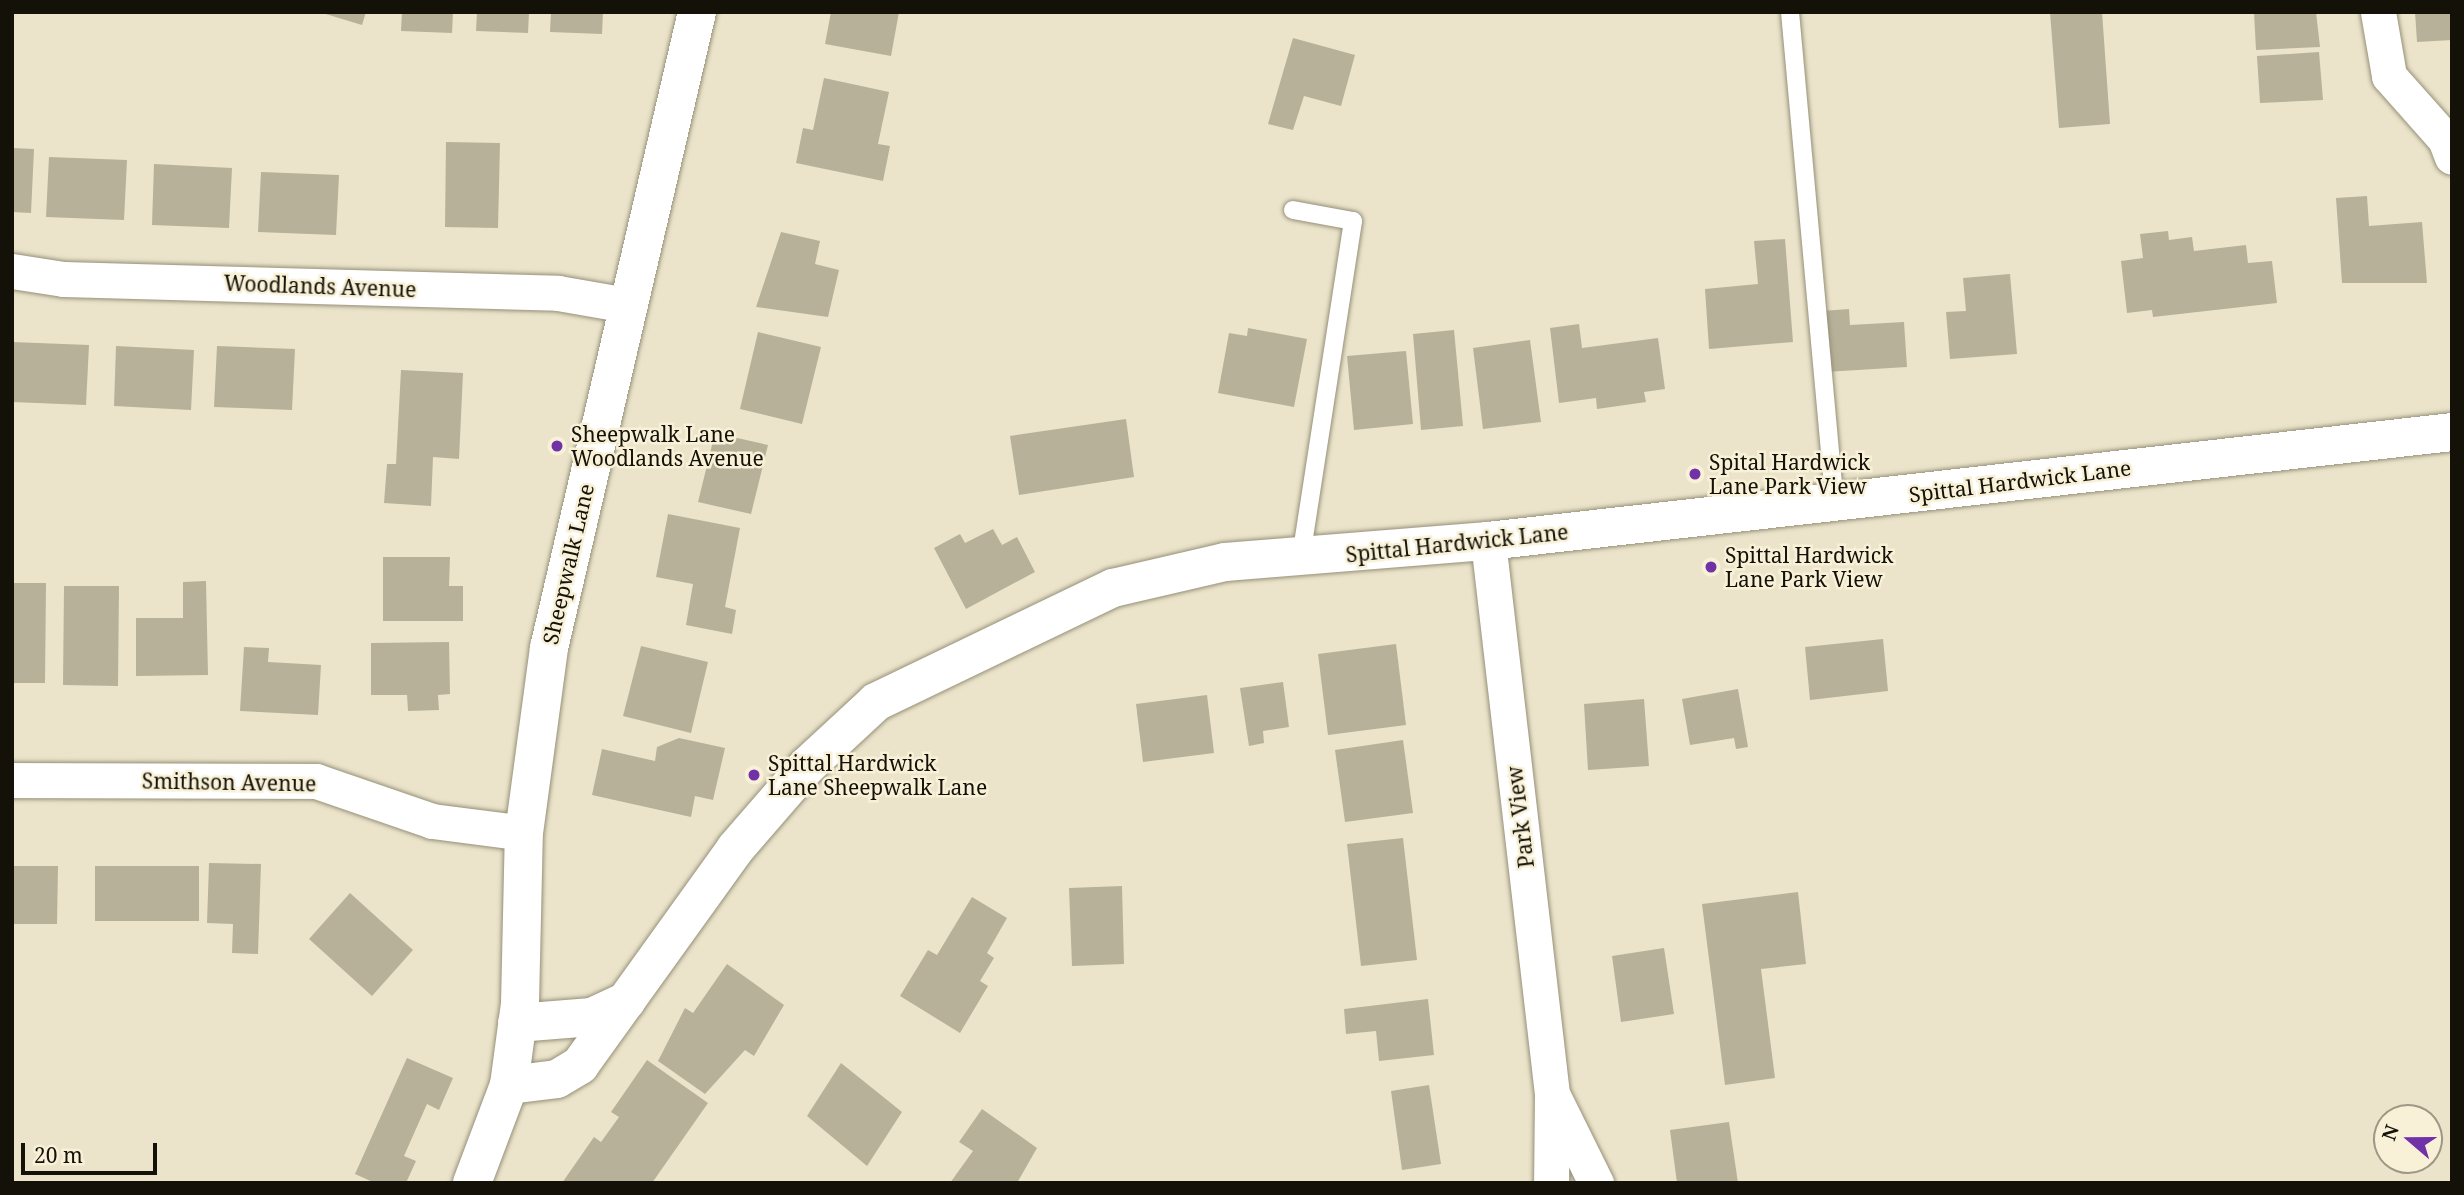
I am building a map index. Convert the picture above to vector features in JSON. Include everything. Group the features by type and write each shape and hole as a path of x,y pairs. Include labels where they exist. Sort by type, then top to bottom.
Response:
{"street":[{"name":"Sheepwalk Lane","path":"472,1183 509,1085 517,1023 524,833 548,648 626,305 697,12"},
{"path":"2378,12 2389,76 2445,139 2452,157"},
{"name":"Woodlands Avenue","path":"12,271 63,279 558,293 626,305"},
{"name":"Spittal Hardwick Lane","path":"509,1085 557,1079 580,1065 735,849 807,766 876,702 1113,588 1225,562 1488,541 2452,432"},
{"name":"Park View","path":"1488,541 1552,1094 1552,1183"},
{"name":"Smithson Avenue","path":"12,780 316,781 432,821 524,833"},
{"name":"Spittal Hardwick Lane","path":"517,1023 592,1017 626,1001"},
{"name":"Park View","path":"1552,1094 1596,1183"}],"lane":[{"path":"1790,12 1835,502"},
{"path":"1293,209 1353,220 1301,558"}],"building":[{"path":"319,12 366,12 362,25"},
{"path":"402,12 453,12 452,33 401,31"},
{"path":"477,12 529,12 528,33 476,31"},
{"path":"551,12 603,12 602,34 550,32"},
{"path":"831,12 899,12 891,56 825,44"},
{"path":"2050,12 2102,12 2110,124 2059,128"},
{"path":"2254,12 2316,12 2320,47 2256,50"},
{"path":"2415,12 2452,12 2452,40 2417,42"},
{"path":"1293,38 1355,55 1341,106 1304,96 1293,130 1268,124"},
{"path":"2319,52 2323,100 2260,103 2257,56"},
{"path":"824,78 889,92 878,144 890,146 883,181 796,163 803,128 813,130"},
{"path":"446,142 500,143 498,228 445,227"},
{"path":"12,148 34,149 31,213 12,212"},
{"path":"49,157 127,160 124,220 46,217"},
{"path":"154,164 232,168 229,228 152,225"},
{"path":"261,172 339,175 336,235 258,232"},
{"path":"2367,196 2369,226 2422,222 2427,283 2342,283 2336,198"},
{"path":"2168,231 2169,240 2192,237 2194,251 2246,245 2248,263 2272,261 2277,303 2153,317 2152,310 2127,313 2121,261 2143,258 2140,234"},
{"path":"781,232 820,241 815,264 839,270 828,317 756,307"},
{"path":"1785,239 1793,342 1709,349 1705,289 1758,284 1754,241"},
{"path":"2010,274 2017,354 1950,359 1946,312 1966,311 1963,278"},
{"path":"1849,309 1850,325 1904,322 1907,367 1825,372 1822,311"},
{"path":"1579,324 1582,348 1658,338 1665,389 1644,392 1646,402 1597,409 1596,398 1559,403 1550,328"},
{"path":"1248,328 1307,339 1294,407 1218,393 1229,333 1247,336"},
{"path":"1454,330 1463,426 1421,430 1413,334"},
{"path":"758,332 821,347 802,424 740,409"},
{"path":"1530,340 1541,422 1483,429 1473,348"},
{"path":"12,342 89,345 86,405 12,402"},
{"path":"116,346 194,350 191,410 114,406"},
{"path":"217,346 295,349 292,410 214,407"},
{"path":"1406,351 1413,424 1354,430 1347,356"},
{"path":"401,370 463,373 459,459 433,457 431,506 384,503 387,464 396,464"},
{"path":"1126,419 1134,477 1019,495 1010,436"},
{"path":"715,433 768,445 751,514 698,502"},
{"path":"668,514 740,528 725,607 736,610 732,634 686,625 693,584 656,577"},
{"path":"993,529 1002,545 1017,537 1035,572 966,609 934,548 960,534 965,543"},
{"path":"383,557 450,557 449,586 463,586 463,621 383,621"},
{"path":"206,581 208,675 136,676 136,618 183,618 183,582"},
{"path":"12,583 46,583 45,683 12,683"},
{"path":"64,586 119,586 118,686 63,685"},
{"path":"1883,639 1888,691 1810,700 1805,647"},
{"path":"449,642 450,694 438,695 439,710 408,711 407,695 371,695 371,643"},
{"path":"1396,644 1406,725 1328,735 1318,654"},
{"path":"641,646 708,662 691,733 623,716"},
{"path":"244,647 269,648 268,662 321,665 318,715 240,711"},
{"path":"1283,682 1289,727 1263,731 1264,743 1249,746 1240,688"},
{"path":"1738,689 1748,747 1736,749 1734,738 1690,745 1682,699"},
{"path":"1207,695 1214,753 1143,762 1136,704"},
{"path":"1644,699 1649,766 1588,770 1584,704"},
{"path":"679,738 725,748 713,800 695,796 691,817 592,795 602,749 655,761 657,747"},
{"path":"1403,740 1413,813 1345,822 1335,750"},
{"path":"1403,838 1417,960 1361,966 1347,844"},
{"path":"209,863 261,864 258,954 232,953 233,924 207,923"},
{"path":"12,866 58,866 57,924 12,924"},
{"path":"95,866 199,866 199,921 95,921"},
{"path":"1122,886 1124,964 1072,966 1069,888"},
{"path":"1798,892 1806,964 1761,969 1775,1078 1725,1085 1702,904"},
{"path":"350,893 413,950 372,996 309,939"},
{"path":"972,897 1007,918 987,953 994,958 980,981 988,986 960,1033 900,996 928,950 937,955"},
{"path":"1664,948 1674,1014 1621,1022 1612,956"},
{"path":"727,964 784,1005 754,1056 745,1050 705,1094 658,1061 685,1008 693,1013"},
{"path":"1428,999 1434,1055 1379,1061 1376,1031 1346,1034 1344,1009"},
{"path":"407,1058 453,1078 439,1110 427,1104 404,1156 416,1161 406,1183 375,1183 355,1174"},
{"path":"647,1060 708,1103 652,1183 562,1183 594,1137 601,1142 619,1117 611,1112"},
{"path":"841,1063 902,1112 867,1166 807,1116"},
{"path":"1429,1085 1441,1164 1402,1170 1391,1091"},
{"path":"982,1109 1037,1148 1017,1183 950,1183 973,1151 959,1142"},
{"path":"1729,1122 1738,1183 1677,1183 1670,1130"}],"place":[{"name":"Sheepwalk Lane Woodlands Avenue","path":"557,446"},
{"name":"Spital Hardwick Lane Park View","path":"1695,474"},
{"name":"Spittal Hardwick Lane Park View","path":"1711,567"},
{"name":"Spittal Hardwick Lane Sheepwalk Lane","path":"754,775"}]}
